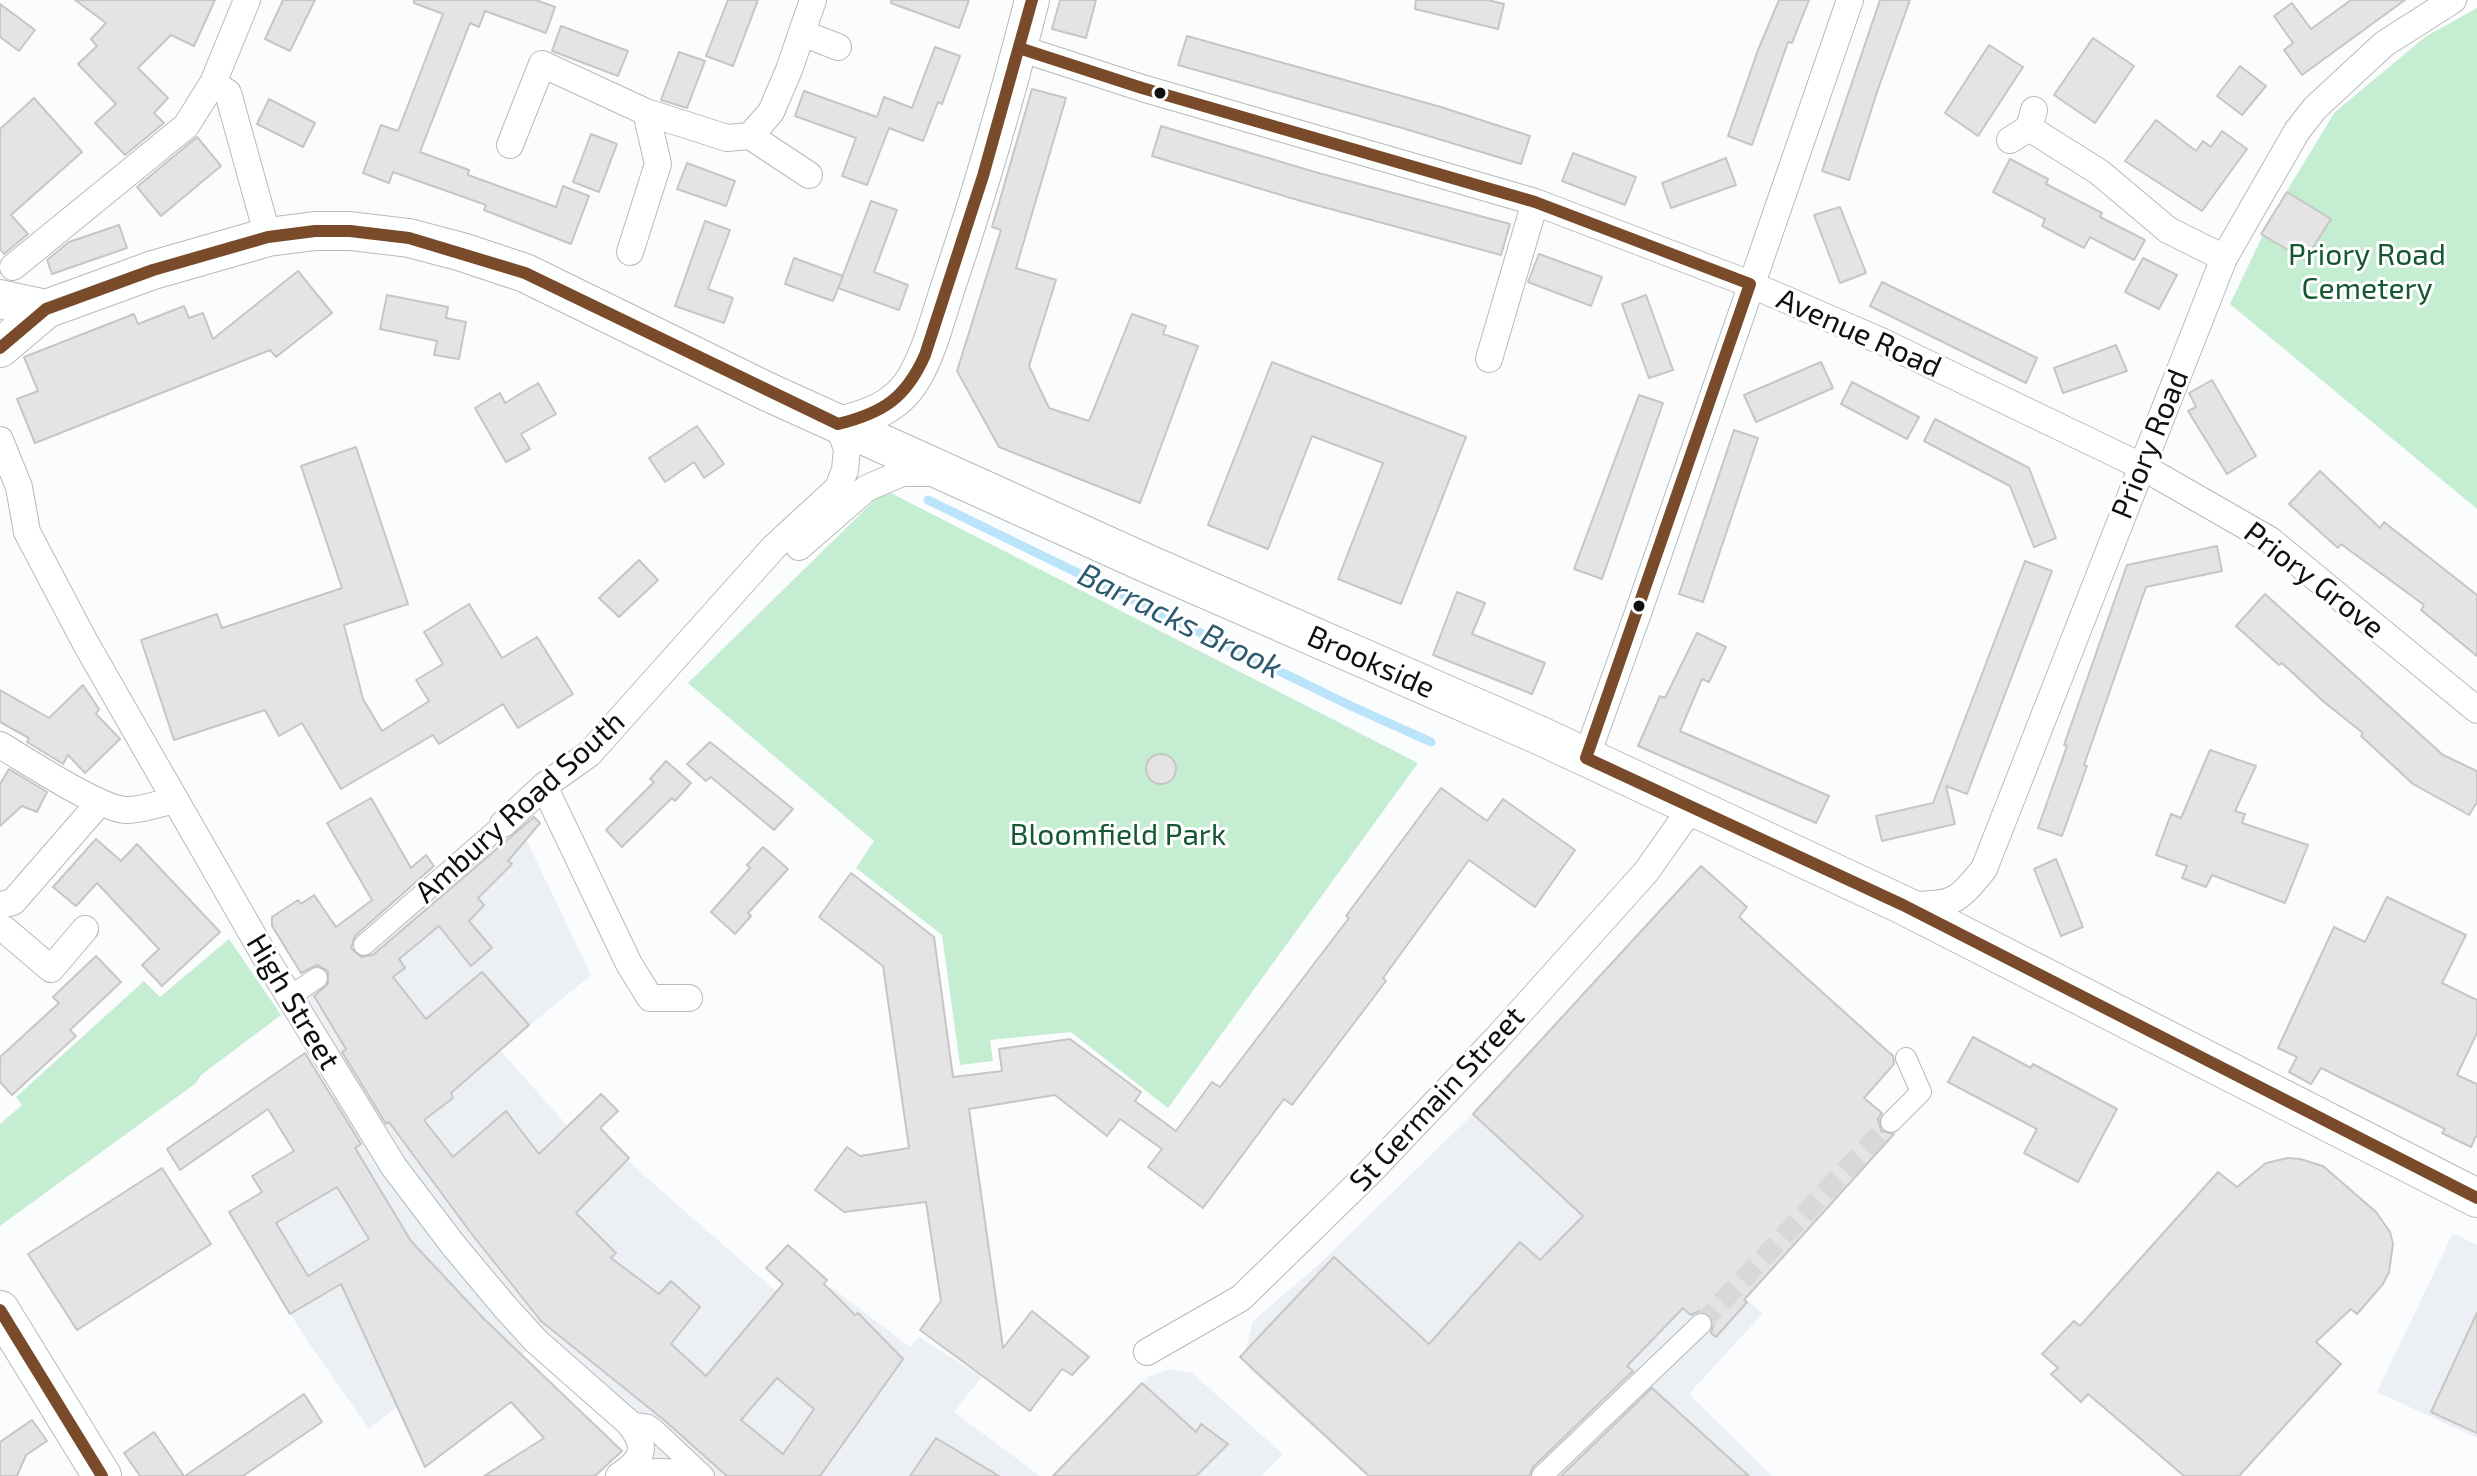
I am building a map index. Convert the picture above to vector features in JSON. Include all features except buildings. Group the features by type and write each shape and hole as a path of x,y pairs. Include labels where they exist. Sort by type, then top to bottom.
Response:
{"main road":[{"name":"Brookside","path":"46,309 153,270 268,237 315,231 350,231 409,238 525,273 838,424 1586,758 1903,905 2477,1198"},
{"path":"2,346 46,309 6,283"},
{"path":"0,1310 102,1476"}],"street":[{"path":"6,283 186,126 213,83 247,0"},
{"path":"750,136 771,112 813,0"},
{"path":"838,424 866,418 891,404 913,380 966,233 1032,0"},
{"path":"1586,758 1850,0"},
{"name":"Priory Road","path":"1903,905 1945,904 1964,893 1984,869 2224,258 2297,131 2315,108 2384,44 2453,0"},
{"path":"802,33 838,47"},
{"name":"Avenue Road","path":"1019,48 1142,88 1535,202 1750,284 1883,342 2141,466"},
{"path":"510,145 532,60 646,112 727,138 750,136 809,175"},
{"path":"213,83 228,93 268,237"},
{"path":"630,252 658,164 646,112"},
{"path":"2025,126 2099,172 2168,230 2224,258"},
{"path":"1489,359 1535,202"},
{"name":"Ambury Road South","path":"364,945 544,786 589,754 774,547 838,488 845,470 847,449 838,424"},
{"name":"High Street","path":"0,440 19,487 27,532 86,644 289,997 394,1167 454,1246 536,1341 628,1422 648,1425 655,1430 703,1476"},
{"name":"Priory Grove","path":"2141,466 2270,540 2477,710"},
{"name":"Ambury Road South","path":"734,593 768,575 867,488 902,473 946,473"},
{"path":"0,745 100,802 126,810 175,800"},
{"path":"544,786 629,964 650,998 689,998"},
{"path":"85,929 51,969 4,920 100,802"},
{"name":"St Germain Street","path":"1147,1352 1241,1298 1368,1174 1497,1038 1646,872 1692,807"},
{"path":"289,997 317,978"},
{"path":"1891,1122 1921,1092 1906,1058"},
{"path":"1542,1476 1701,1324"},
{"path":"622,1474 642,1448 640,1437 628,1422"},
{"name":"High Street","path":"622,1474 660,1467 703,1476"}],"shaded area":[{"path":"517,820 591,975 500,1050 587,1148 603,1134 639,1171 777,1292 801,1308 831,1287 910,1347 919,1337 982,1377 954,1412 1040,1476 629,1476 644,1447 539,1339 445,1412 425,1385 369,1429 302,1333 229,1212 261,1192 252,1176 280,1159 290,1175 328,1101 336,1092 299,994 317,978 386,935"},
{"path":"1701,866 1747,907 1740,917 1898,1060 1864,1098 1899,1129 1745,1299 1763,1313 1689,1394 1772,1476 1367,1476 1250,1370 1245,1351 1253,1321 1317,1266 1473,1114"},
{"path":"2453,1233 2477,1245 2477,1438 2377,1392"},
{"path":"1171,1369 1192,1373 1283,1454 1261,1476 1053,1476 1149,1376"}],"green space":[{"name":"Priory Road Cemetery","path":"2477,8 2477,509 2230,304 2274,212 2335,112 2425,37"},
{"name":"Bloomfield Park","path":"885,490 1418,763 1168,1108 1071,1032 990,1040 993,1061 960,1065 942,935 856,868 874,841 688,683"},
{"path":"229,939 281,1015 201,1075 196,1083 0,1226 0,1124 22,1105 16,1097 144,981 160,997"}],"waterway":[{"name":"Barracks Brook","path":"928,500 1431,742"}],"tunnel":[{"path":"1701,1324 1891,1122"}],"transit line":[{"path":"0,348 46,309 153,270 268,237 315,231 350,231 409,238 525,273 838,424 854,420 880,409 901,393 925,355 983,176 1032,0"},
{"path":"1019,48 1142,88 1535,202 1750,284 1586,758 1903,905 2477,1198"},
{"path":"0,1310 102,1476"}]}
